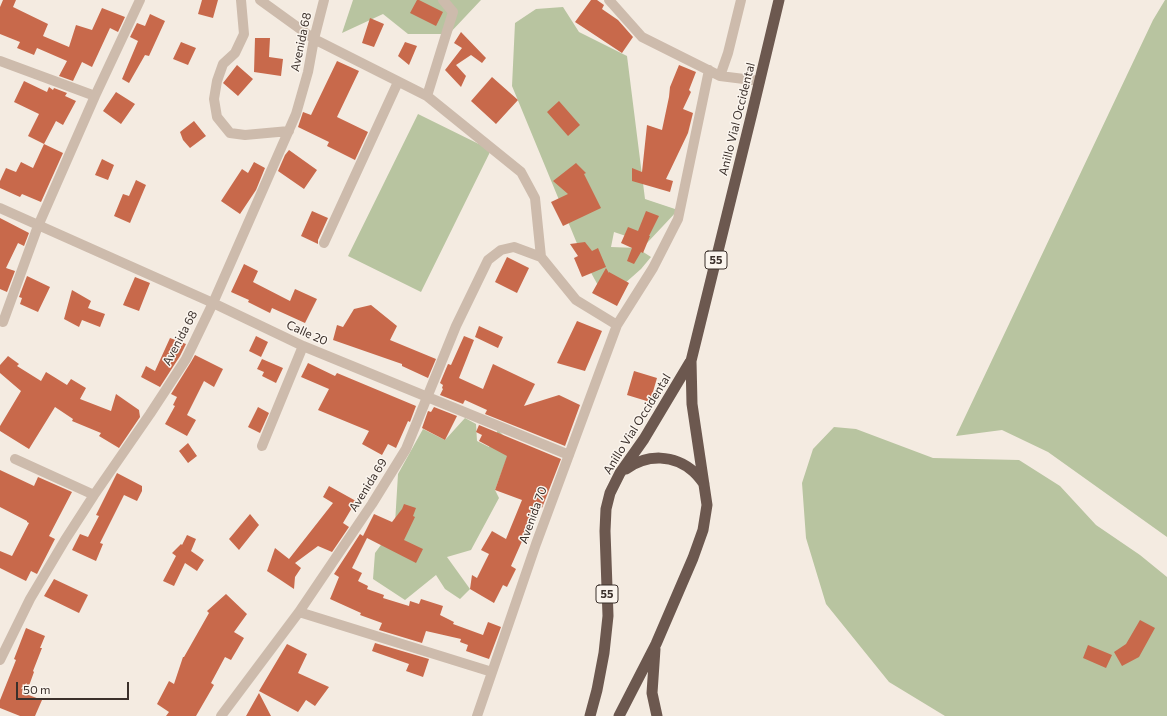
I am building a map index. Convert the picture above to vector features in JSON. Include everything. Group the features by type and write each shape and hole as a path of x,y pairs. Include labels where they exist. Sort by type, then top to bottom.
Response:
{"highway":[{"name":"Anillo Vial Occidental","path":"619,716 656,644 693,558 703,530 707,505 693,410 691,361 779,0"},
{"name":"Anillo Vial Occidental","path":"590,716 604,653 608,616 605,531 606,509 610,493 620,473 644,439 691,361"},
{"path":"620,473 634,463 649,458 666,458 681,463 695,472 705,485"},
{"path":"656,644 652,693 656,716"}],"street":[{"path":"3,322 38,226 95,96 140,0"},
{"path":"240,0 244,34 235,53 223,64 217,81 214,100 217,118 230,133 245,135 288,131"},
{"path":"260,0 314,39 427,96 521,172 535,198 541,257 576,300 617,325"},
{"name":"Avenida 68","path":"0,660 30,600 94,495 186,359 296,114 308,72 314,39 324,0"},
{"path":"427,96 453,12 443,0"},
{"path":"609,0 642,37 720,76 760,81"},
{"path":"720,76 728,53 741,0"},
{"path":"0,60 95,96"},
{"name":"Avenida 70","path":"477,716 536,544 617,325 653,268 678,219 709,70"},
{"path":"324,243 398,82"},
{"name":"Calle 20","path":"0,208 303,346 426,398 569,455"},
{"name":"Avenida 69","path":"221,716 299,612 372,504 406,449 456,326 488,260 501,250 514,248 541,257"},
{"path":"262,446 303,346"},
{"path":"15,459 94,495"},
{"path":"299,612 492,672"}],"green space":[{"path":"353,0 481,0 449,34 408,34 383,14 342,33"},
{"path":"1165,0 1167,0 1167,537 1048,452 1002,430 956,436 1153,20"},
{"path":"563,7 579,32 627,56 645,199 678,210 647,243 614,232 611,247 637,248 651,257 641,269 606,300 583,258 512,86 515,23 536,9"},
{"path":"418,114 491,150 421,292 348,256"},
{"path":"465,418 476,424 477,441 489,447 498,430 512,444 495,490 499,498 471,550 447,557 470,589 460,599 445,589 436,575 405,600 373,579 375,553 386,538 394,540 398,474 423,429 445,440"},
{"path":"834,427 856,429 933,458 1019,460 1060,486 1096,525 1140,555 1167,577 1167,716 945,716 889,682 826,604 806,538 802,483 813,449"}],"building":[{"path":"3,0 16,0 13,7 48,24 43,36 69,47 76,25 92,30 102,8 125,17 118,32 110,28 92,67 82,62 73,81 59,76 67,61 37,48 34,55 17,48 20,42 0,34 0,7"},
{"path":"202,0 218,0 213,18 198,14"},
{"path":"417,0 443,12 436,26 410,13"},
{"path":"591,0 597,0 604,5 602,9 618,20 633,37 622,53 575,22"},
{"path":"150,14 165,21 149,56 145,55 129,83 122,79 138,41 130,37 137,23 145,26"},
{"path":"370,18 384,24 374,47 362,43"},
{"path":"461,32 486,58 482,63 471,55 456,65 466,76 461,87 445,70 462,48 454,43"},
{"path":"255,38 270,38 269,57 283,59 281,76 254,72"},
{"path":"181,42 196,48 188,65 173,59"},
{"path":"405,42 417,46 409,65 398,56"},
{"path":"337,61 359,71 337,117 368,132 355,160 327,146 329,142 298,127 303,112 311,115"},
{"path":"237,65 253,79 238,96 223,83"},
{"path":"679,65 696,72 689,90 691,92 683,109 693,113 688,133 666,179 673,181 670,192 632,181 632,168 642,172 647,125 662,130 670,87"},
{"path":"492,77 518,100 496,124 471,101"},
{"path":"24,81 47,92 49,87 53,90 54,88 67,93 65,96 76,101 63,125 56,121 44,144 28,136 39,114 14,102"},
{"path":"116,92 135,104 121,124 103,111"},
{"path":"559,101 580,125 568,136 547,112"},
{"path":"194,121 206,136 190,148 183,140 180,132"},
{"path":"44,144 63,153 41,202 22,194 20,197 0,188 0,181 6,168 16,172 21,162 33,168"},
{"path":"289,150 317,170 304,189 278,171 285,155"},
{"path":"102,159 114,165 108,180 95,175"},
{"path":"254,162 265,168 256,190 240,214 221,201 242,169 248,173"},
{"path":"576,163 586,173 584,174 601,208 563,226 551,202 568,194 553,181"},
{"path":"136,180 146,185 130,223 114,216 123,194 129,196"},
{"path":"312,211 328,218 318,240 318,244 301,236"},
{"path":"646,211 659,216 649,236 643,253 641,252 634,264 627,261 632,248 621,243 628,227 638,231"},
{"path":"0,218 29,233 24,246 18,243 6,268 15,271 7,292 0,289"},
{"path":"585,242 592,251 598,248 606,267 582,277 574,258 578,256 570,244"},
{"path":"507,257 529,268 517,293 495,282"},
{"path":"244,264 258,271 253,282 290,301 295,289 317,299 305,323 272,308 270,313 248,302 249,300 231,292"},
{"path":"606,268 609,273 629,283 617,306 592,293"},
{"path":"27,276 50,287 38,312 20,304 22,298 19,297"},
{"path":"135,277 150,283 139,311 123,305"},
{"path":"72,290 91,301 88,308 105,314 100,327 82,320 79,327 64,319"},
{"path":"371,305 397,326 390,340 436,359 428,378 402,366 402,364 333,340 337,325 343,327 354,309"},
{"path":"577,321 602,331 585,371 557,363"},
{"path":"479,326 503,337 498,348 475,337"},
{"path":"256,336 268,342 261,357 249,351"},
{"path":"464,336 474,340 459,378 483,389 493,364 535,384 524,406 559,395 580,405 565,446 485,414 487,410 465,400 463,404 440,395 443,385 440,383 448,364 451,365"},
{"path":"170,338 186,344 160,387 141,377 146,366 155,371"},
{"path":"195,355 223,369 214,387 204,381 187,415 196,420 187,436 165,424 175,406 173,405 177,397 171,394"},
{"path":"8,356 19,364 17,366 41,381 46,372 67,385 71,379 86,388 80,399 111,411 116,394 139,410 140,417 119,448 99,436 101,433 72,421 73,419 55,407 29,449 0,431 0,426 21,391 0,373 0,365"},
{"path":"262,359 283,368 276,383 262,376 264,372 257,369"},
{"path":"308,363 335,376 337,373 416,406 410,422 408,421 396,448 388,444 382,455 362,444 369,431 318,410 329,389 301,377"},
{"path":"634,371 657,378 650,402 627,395"},
{"path":"258,407 269,413 260,433 248,427"},
{"path":"434,407 457,416 445,440 422,428 428,411 431,412"},
{"path":"479,425 561,459 542,508 541,507 527,541 523,539 511,566 516,569 507,587 503,585 494,603 470,589 472,575 477,578 489,554 481,550 492,531 506,539 522,500 495,490 507,456 479,441 482,435 476,432"},
{"path":"188,443 197,456 188,463 179,451"},
{"path":"0,470 34,486 38,477 72,492 49,536 55,539 37,574 31,571 26,581 0,568 0,551 12,556 29,523 0,507"},
{"path":"117,473 142,486 142,491 137,501 124,495 100,543 103,544 96,561 72,550 80,534 88,537 99,516 96,515"},
{"path":"329,486 356,501 343,523 349,527 332,552 318,546 295,563 301,568 295,577 294,589 267,571 275,548 289,559 333,503 323,497"},
{"path":"404,504 416,508 413,516 415,517 404,540 423,549 416,563 367,538 352,568 362,573 358,581 368,586 367,589 384,595 383,598 409,606 410,601 419,604 421,599 443,606 440,615 454,622 453,624 483,635 488,622 501,627 489,659 466,651 468,645 460,642 461,639 426,631 422,643 379,630 382,623 360,615 361,613 330,599 339,577 334,574 360,534 363,536 374,514 392,522"},
{"path":"250,514 259,525 239,550 229,539"},
{"path":"187,535 196,539 191,551 204,560 197,571 185,563 174,586 163,581 176,556 172,553 181,544 182,545"},
{"path":"54,579 88,595 79,613 44,596"},
{"path":"226,594 247,614 234,632 244,638 231,660 225,657 211,683 214,685 196,716 166,716 169,712 157,704 169,681 174,684 183,657 209,613 207,611"},
{"path":"1140,620 1155,628 1139,657 1122,666 1114,652 1126,644"},
{"path":"26,628 45,636 26,694 42,700 35,716 20,716 0,708 0,700 16,660 14,659"},
{"path":"375,643 429,659 423,677 406,671 409,664 372,651"},
{"path":"287,644 307,654 298,673 329,687 315,706 306,700 298,712 259,691"},
{"path":"1088,645 1112,655 1106,668 1083,658"},
{"path":"259,693 271,716 246,716"}]}
